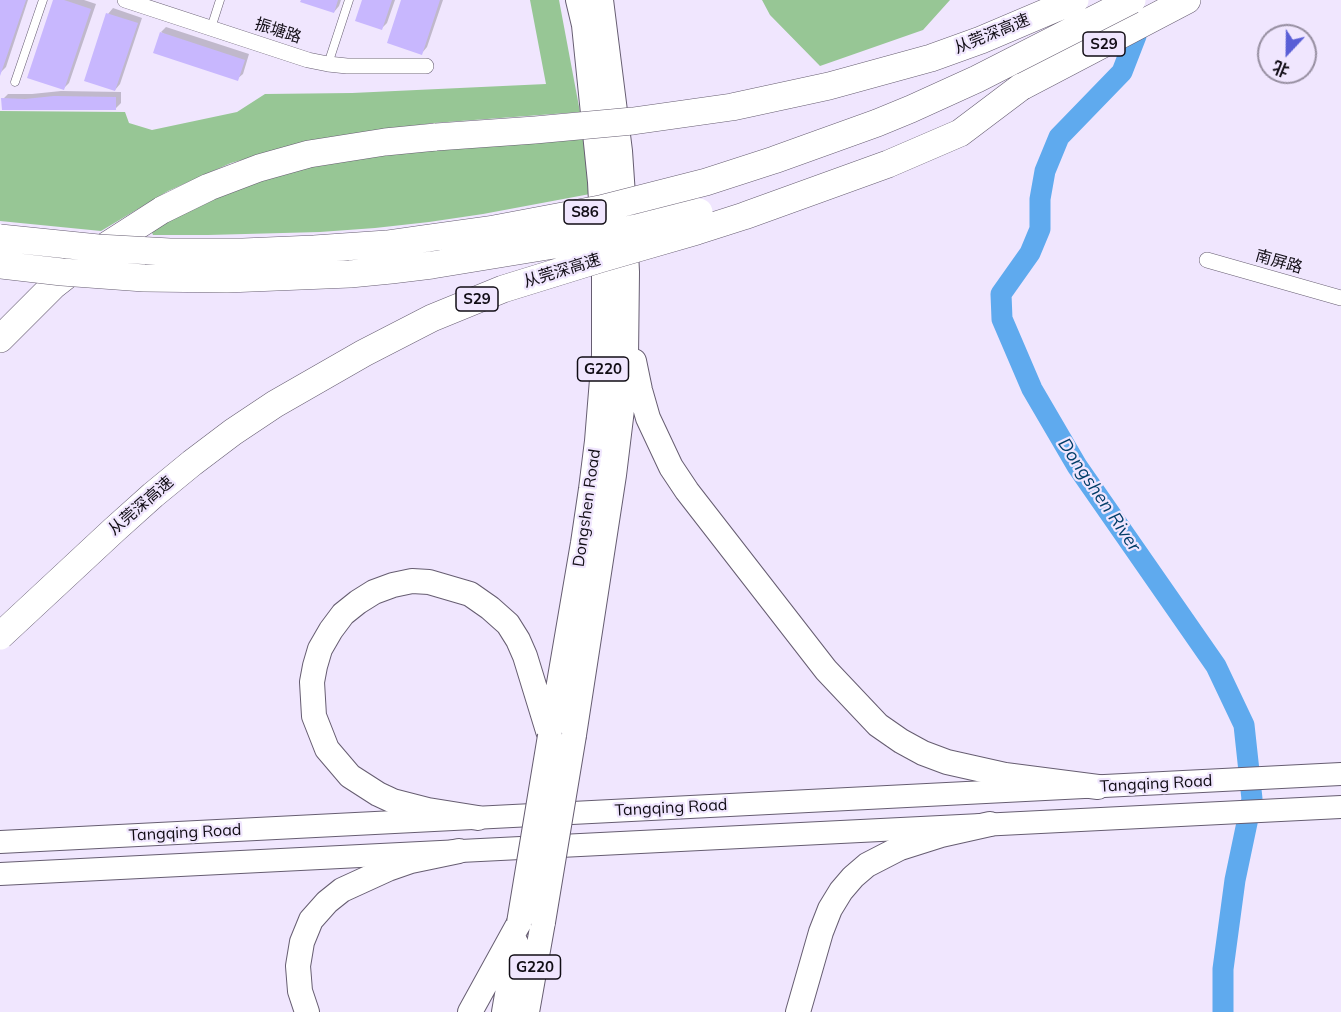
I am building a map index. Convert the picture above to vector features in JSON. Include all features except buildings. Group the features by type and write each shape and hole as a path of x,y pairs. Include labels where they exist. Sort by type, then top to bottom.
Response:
{"highway":[{"name":"Dongshen Road","path":"504,1012 590,500 604,355 604,261 600,182 584,26 578,0"},
{"name":"Dongshen Road","path":"528,1012 574,735 614,475 624,393 627,319 624,210 620,151 601,0"},
{"name":"从莞深高速","path":"0,339 53,286 94,254 162,210 209,187 258,168 309,154 385,141 633,121 732,106 829,86 932,58 1075,0"},
{"name":"S86","path":"0,238 161,252 315,249 432,238 600,209 729,175 877,123 977,79 1132,0"},
{"name":"S29","path":"1021,87 1187,0"},
{"name":"从莞深高速","path":"0,636 114,530 192,463 275,404 364,353 432,318 503,289 744,216 888,164 960,134 1021,87"},
{"name":"S86","path":"0,265 103,276 227,279 391,270 493,255 636,228 736,201 872,154 948,122 1021,87"},
{"path":"627,319 640,390 648,418 671,467 687,491 826,670 878,725 915,749 947,762 1005,775 1098,787"},
{"path":"478,818 428,810 400,803 378,794 350,776 327,749 314,716 312,682 320,649 343,614 374,592 412,581 429,582 470,594 508,624 518,640 532,675 550,736"},
{"path":"798,1012 827,916 841,891 853,877 867,865 900,848 941,835 990,824"},
{"path":"307,1012 300,991 298,966 302,942 311,920 327,902 342,890 388,868 459,851"},
{"path":"470,1012 519,923"}],"main road":[{"name":"Tangqing Road","path":"0,842 1341,774"},
{"name":"Tangqing Road","path":"0,873 1341,807"}],"street":[{"name":"振塘路","path":"125,0 308,60 347,66 426,66"},
{"name":"南屏路","path":"1207,260 1341,298"}],"lane":[{"path":"15,82 43,0"},
{"path":"211,28 220,0"},
{"path":"328,64 349,0"}],"green space":[{"path":"530,0 559,0 580,112 434,123 297,144 231,163 168,191 101,231 0,221 0,111 125,112 129,123 152,130 237,112 265,94 352,93 546,84"},
{"path":"762,0 950,0 923,30 820,66 770,15"},
{"path":"583,137 590,194 483,214 375,228 320,232 153,235 150,228 225,191 333,159"}],"waterway":[{"name":"Dongshen River","path":"1136,16 1136,36 1122,72 1059,137 1045,171 1040,199 1040,229 1030,253 1001,294 1002,319 1032,389 1077,466 1216,666 1244,725 1252,799 1235,880 1223,969 1223,1012"}]}
